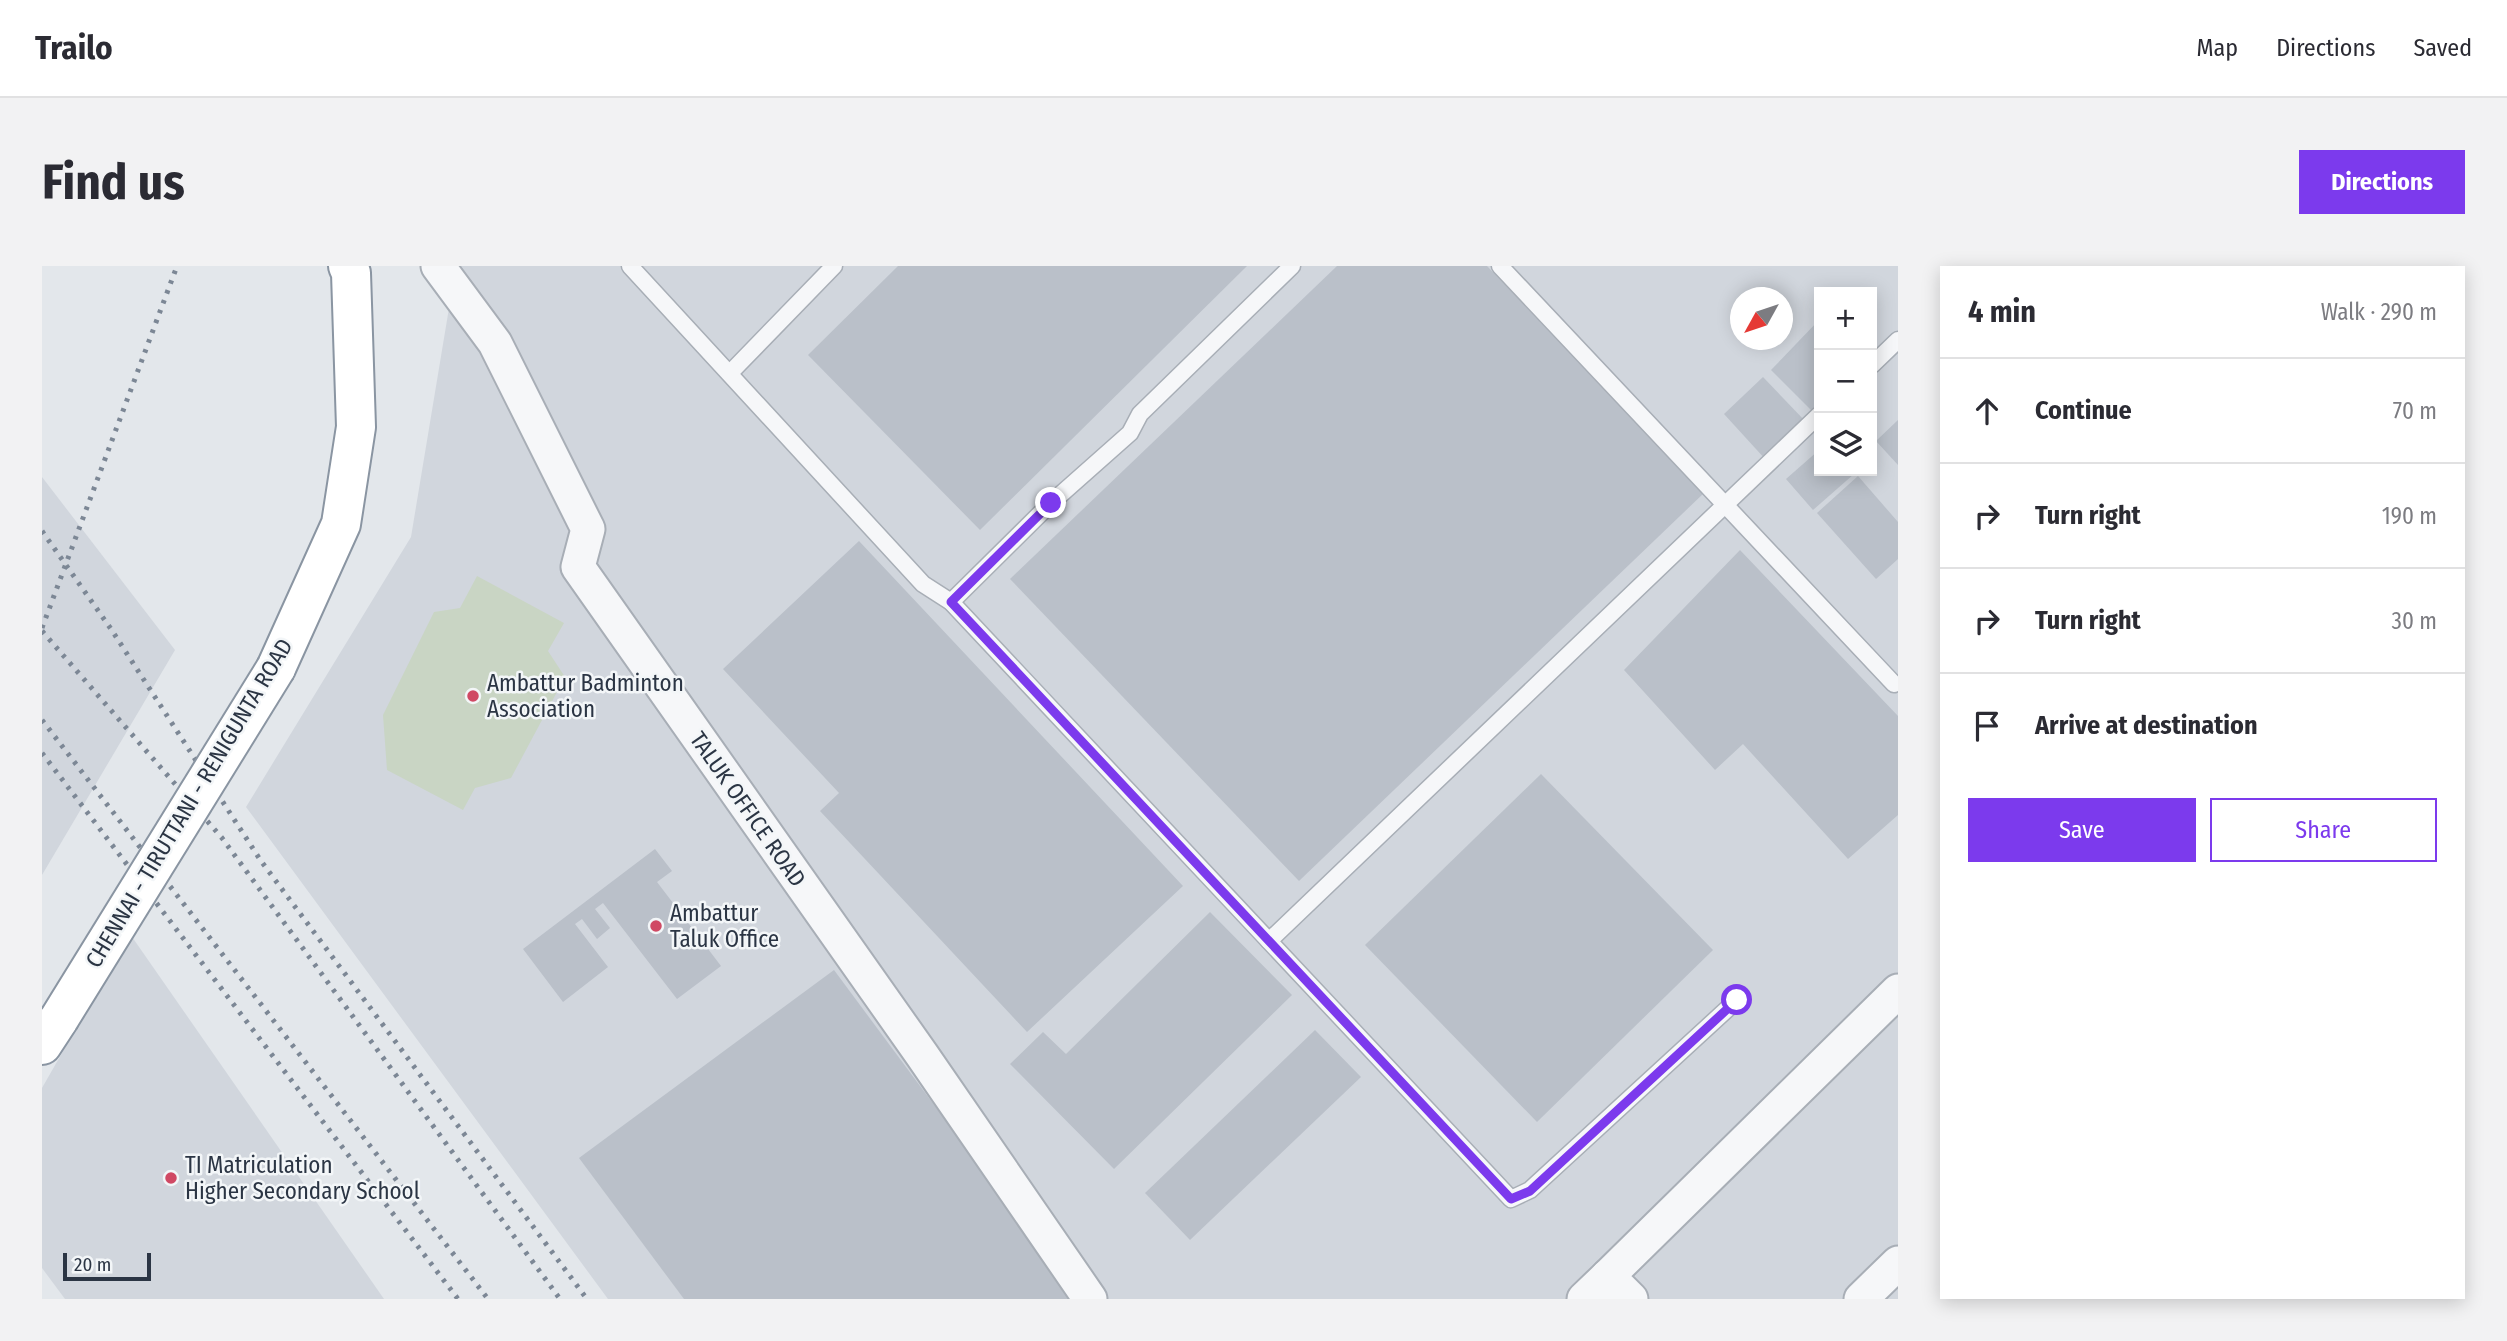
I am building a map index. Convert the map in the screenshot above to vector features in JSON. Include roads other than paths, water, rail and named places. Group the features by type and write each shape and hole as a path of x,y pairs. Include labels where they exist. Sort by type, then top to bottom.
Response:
{"highway":[{"name":"CHENNAI - TIRUTTANI - RENIGUNTA ROAD","path":"51,1032 275,668 341,524 356,427 348,266"}],"street":[{"name":"TALUK OFFICE ROAD","path":"438,266 495,343 588,529 578,567 922,1055 1090,1299"},
{"path":"1584,1299 1619,1287 1898,991"},
{"path":"1861,1299 1898,1263"}],"lane":[{"path":"631,266 923,584 951,602 1511,1199 1530,1191 1737,1000"},
{"path":"730,373 834,266"},
{"path":"951,602 1051,503 1129,433 1140,414 1292,266"},
{"path":"1500,266 1894,684"},
{"path":"1877,360 1898,340"},
{"path":"1269,941 1814,420"}],"railway":[{"path":"42,628 177,266"},
{"path":"42,531 111,629 261,861 587,1299"},
{"path":"42,631 222,838 560,1299"},
{"path":"42,720 488,1299"},
{"path":"42,753 458,1299"}],"place":[{"name":"Ambattur Badminton Association","path":"473,696"},
{"name":"Ambattur Taluk Office","path":"656,926"},
{"name":"TI Matriculation Higher Secondary School","path":"171,1178"}]}
